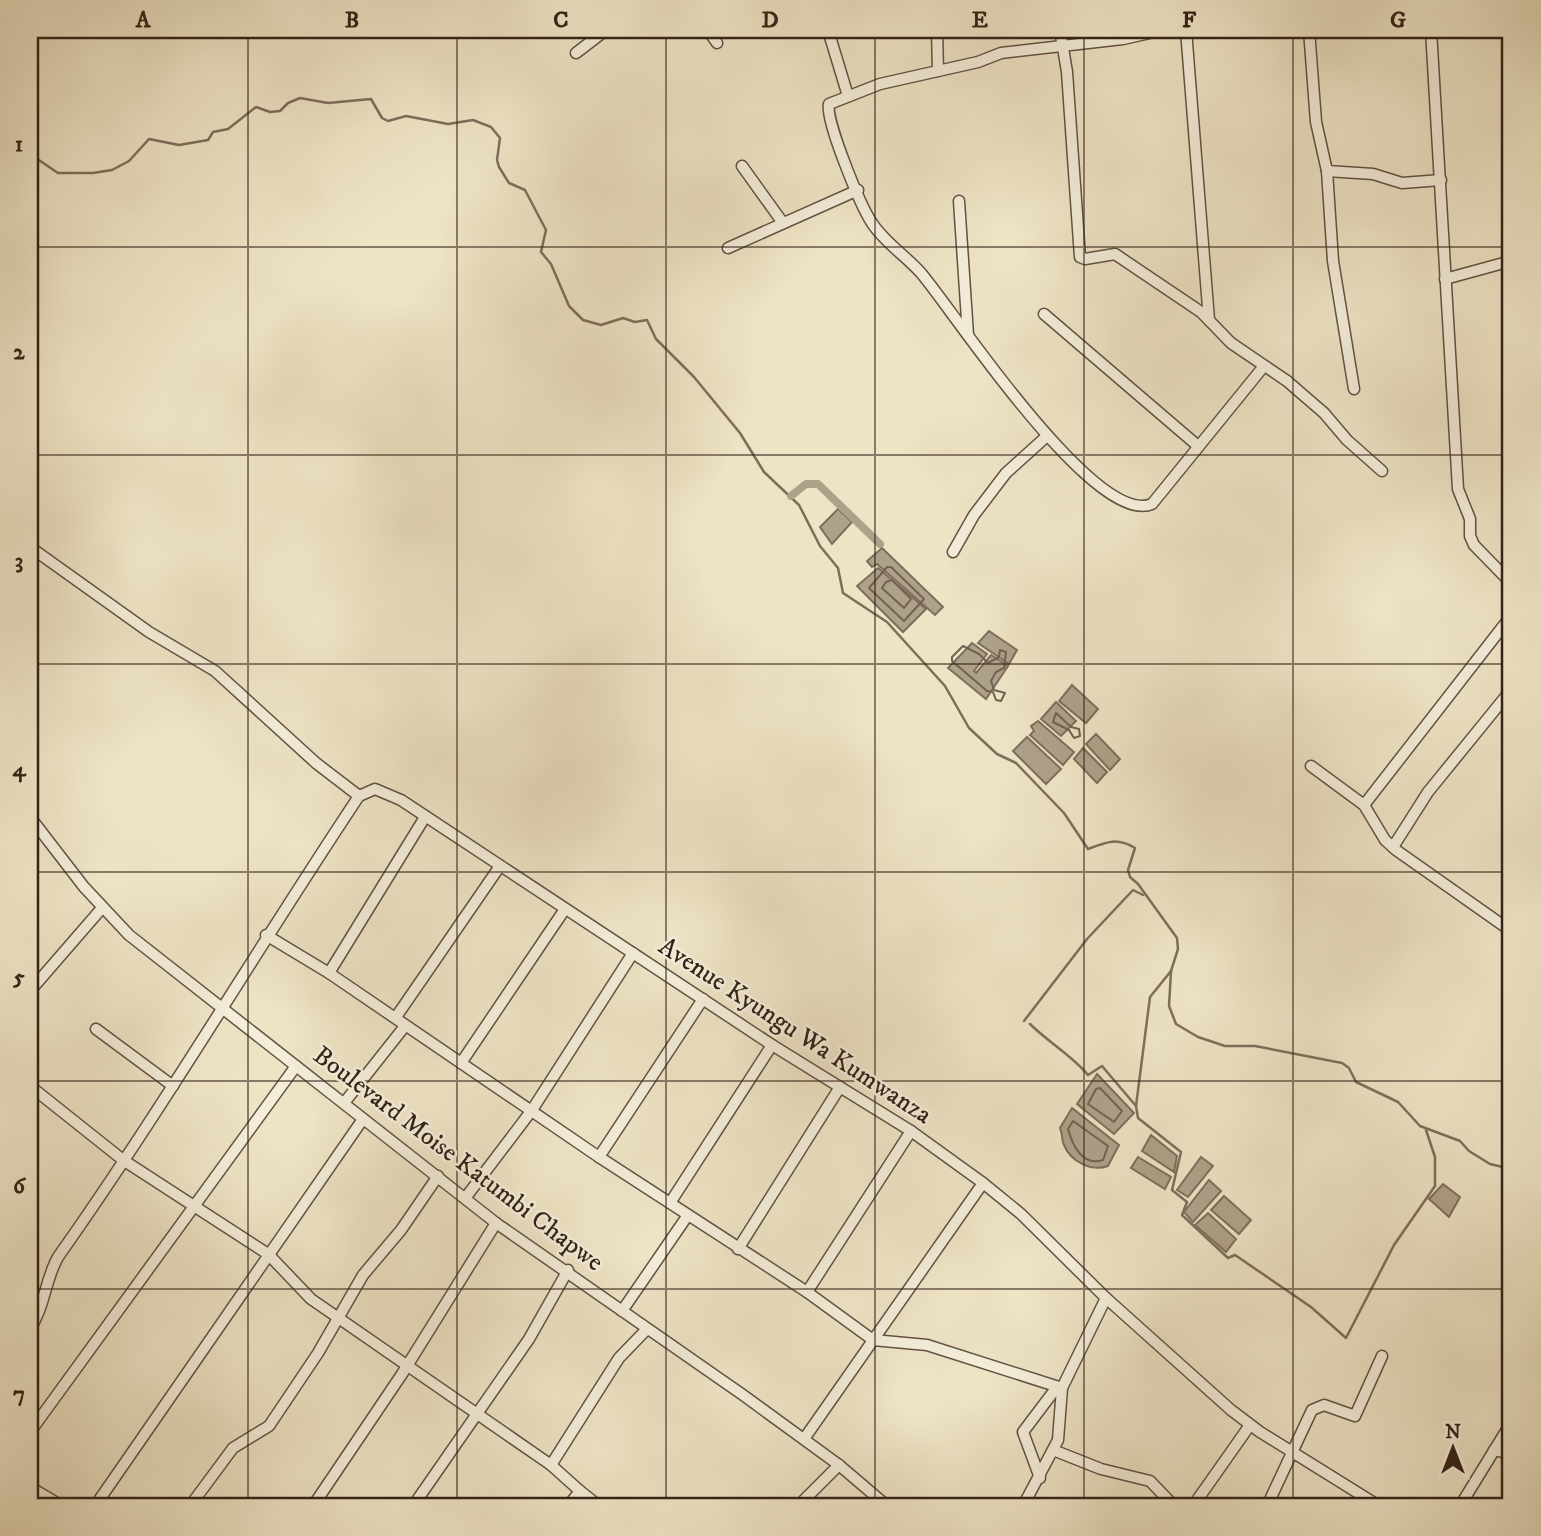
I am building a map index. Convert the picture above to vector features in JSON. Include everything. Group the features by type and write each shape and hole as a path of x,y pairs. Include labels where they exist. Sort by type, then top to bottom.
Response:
{"street":[{"path":"576,53 606,30"},
{"path":"708,30 717,43"},
{"path":"828,30 848,96"},
{"path":"937,30 938,71"},
{"path":"1060,30 1080,257 1085,259 1115,254 1209,320 1231,343 1324,413 1382,471"},
{"path":"1163,30 1123,39 1002,53 880,84 829,104 827,110 830,127 873,226 920,272 1047,436 1091,478 1120,499 1139,506 1152,503 1264,366"},
{"path":"1186,30 1209,320"},
{"path":"1308,30 1316,122 1327,171 1336,281 1354,388"},
{"path":"1431,30 1453,368 1458,489 1470,519 1470,536 1474,545 1511,583"},
{"path":"742,166 783,223"},
{"path":"1327,171 1373,174 1402,183 1441,180"},
{"path":"729,248 858,190"},
{"path":"959,201 968,336"},
{"path":"1446,279 1511,261"},
{"path":"1044,314 1198,446"},
{"path":"953,552 974,515 1006,473 1047,436"},
{"path":"30,547 149,632 215,671 316,763 359,796 266,935 173,1086 52,1268 42,1308 30,1329"},
{"path":"1364,805 1511,616"},
{"path":"1393,848 1428,792 1511,690"},
{"path":"1311,766 1364,805 1385,841 1393,848 1511,931"},
{"name":"Avenue Kyungu Wa Kumwanza","path":"359,796 375,789 401,800 772,1045 911,1131 1021,1214 1106,1298 1250,1425 1380,1506"},
{"name":"Boulevard Moise Katumbi Chapwe","path":"30,817 102,908 129,934 363,1119 466,1196 496,1223 568,1270 839,1465 887,1506"},
{"path":"329,973 425,817"},
{"path":"396,1017 499,866"},
{"path":"30,991 102,908"},
{"path":"461,1063 565,909"},
{"path":"1501,923 1511,914"},
{"path":"266,935 396,1017 405,1026 599,1157 807,1292 873,1340 927,1345 1060,1388"},
{"path":"466,1196 532,1110 633,953"},
{"path":"599,1157 703,999"},
{"path":"344,1103 405,1026"},
{"path":"96,1029 173,1086"},
{"path":"670,1203 772,1045"},
{"path":"30,1432 296,1066"},
{"path":"30,1086 123,1160 268,1254 299,1289 478,1412 551,1465 599,1506"},
{"path":"738,1249 840,1087"},
{"path":"95,1506 363,1119"},
{"path":"807,1292 911,1131"},
{"path":"191,1506 233,1448 270,1426 373,1261 401,1230 438,1176"},
{"path":"804,1440 983,1183"},
{"path":"622,1311 688,1214"},
{"path":"313,1506 408,1364 496,1223"},
{"path":"413,1506 529,1339 568,1270"},
{"path":"1040,1478 1025,1444 1023,1432 1060,1388 1106,1298"},
{"path":"551,1465 619,1359 647,1329"},
{"path":"1267,1506 1316,1406 1324,1405 1353,1417 1357,1414 1382,1356"},
{"path":"1023,1506 1054,1450 1059,1431 1060,1388"},
{"path":"1460,1506 1511,1423"},
{"path":"1193,1506 1250,1425"},
{"path":"1054,1450 1101,1469 1150,1481 1174,1506"},
{"path":"1494,1450 1511,1454"},
{"path":"798,1506 839,1465"},
{"path":"30,1487 62,1506"},
{"path":"568,1506 580,1491"}],"water":[{"path":"838,509 852,522 832,544 820,527"},
{"path":"882,548 943,607 935,615 877,564 872,567 867,561"},
{"path":"878,568 926,609 903,632 857,586"},
{"path":"989,631 1017,650 1009,664 978,643"},
{"path":"972,643 987,654 974,671 976,673 991,655 1008,666 986,699 948,668"},
{"path":"1072,685 1098,709 1086,723 1059,701"},
{"path":"1056,702 1076,721 1061,736 1041,719"},
{"path":"1038,721 1074,752 1063,765 1030,735 1034,731 1031,726"},
{"path":"1096,734 1120,759 1110,770 1086,744"},
{"path":"1027,737 1061,769 1046,784 1013,751"},
{"path":"1083,748 1107,772 1097,783 1074,759"},
{"path":"1097,1074 1134,1113 1114,1134 1077,1104"},
{"path":"1072,1108 1119,1145 1108,1166 1095,1168 1083,1164 1067,1151 1060,1128"},
{"path":"1151,1135 1177,1156 1174,1172 1142,1151"},
{"path":"1138,1157 1171,1177 1165,1189 1131,1168"},
{"path":"1201,1157 1213,1166 1188,1197 1177,1190"},
{"path":"1209,1180 1221,1191 1193,1222 1184,1212"},
{"path":"1443,1184 1460,1197 1449,1217 1429,1199"},
{"path":"1224,1196 1251,1220 1239,1234 1211,1210"},
{"path":"1208,1213 1236,1239 1226,1252 1195,1225"}],"waterway":[{"path":"30,154 58,173 112,170 129,161 149,139 179,145 208,140 213,132 228,129 256,107 270,112 280,111 288,103 300,98 328,103 371,99 382,118 388,121 406,116 448,124 473,120 491,127 500,138 497,160 499,167 509,183 525,190 546,230 541,252 551,264 569,306 583,320 601,325 623,318 635,322 647,320 656,339 694,377 740,433 764,472 799,505 820,546 838,568 843,593 887,622 945,686 969,728 997,754 1016,763 1064,813 1088,849 1112,842 1135,848 1128,870 1130,877 1177,938 1178,949 1171,971 1169,1006 1176,1024 1198,1037 1225,1046 1255,1046 1342,1063 1349,1068 1356,1082 1398,1102 1420,1126 1460,1141 1469,1151 1490,1164 1511,1169"},
{"path":"791,496 806,484 818,484 880,544"},
{"path":"1024,1021 1087,939 1133,890 1143,895"},
{"path":"1136,1106 1150,997 1171,971"},
{"path":"1030,1024 1088,1075 1102,1066 1136,1106 1138,1118 1181,1152 1172,1190 1187,1202 1182,1215 1228,1258 1235,1255 1311,1307 1346,1338 1394,1245 1435,1186 1435,1157 1426,1130"}]}
